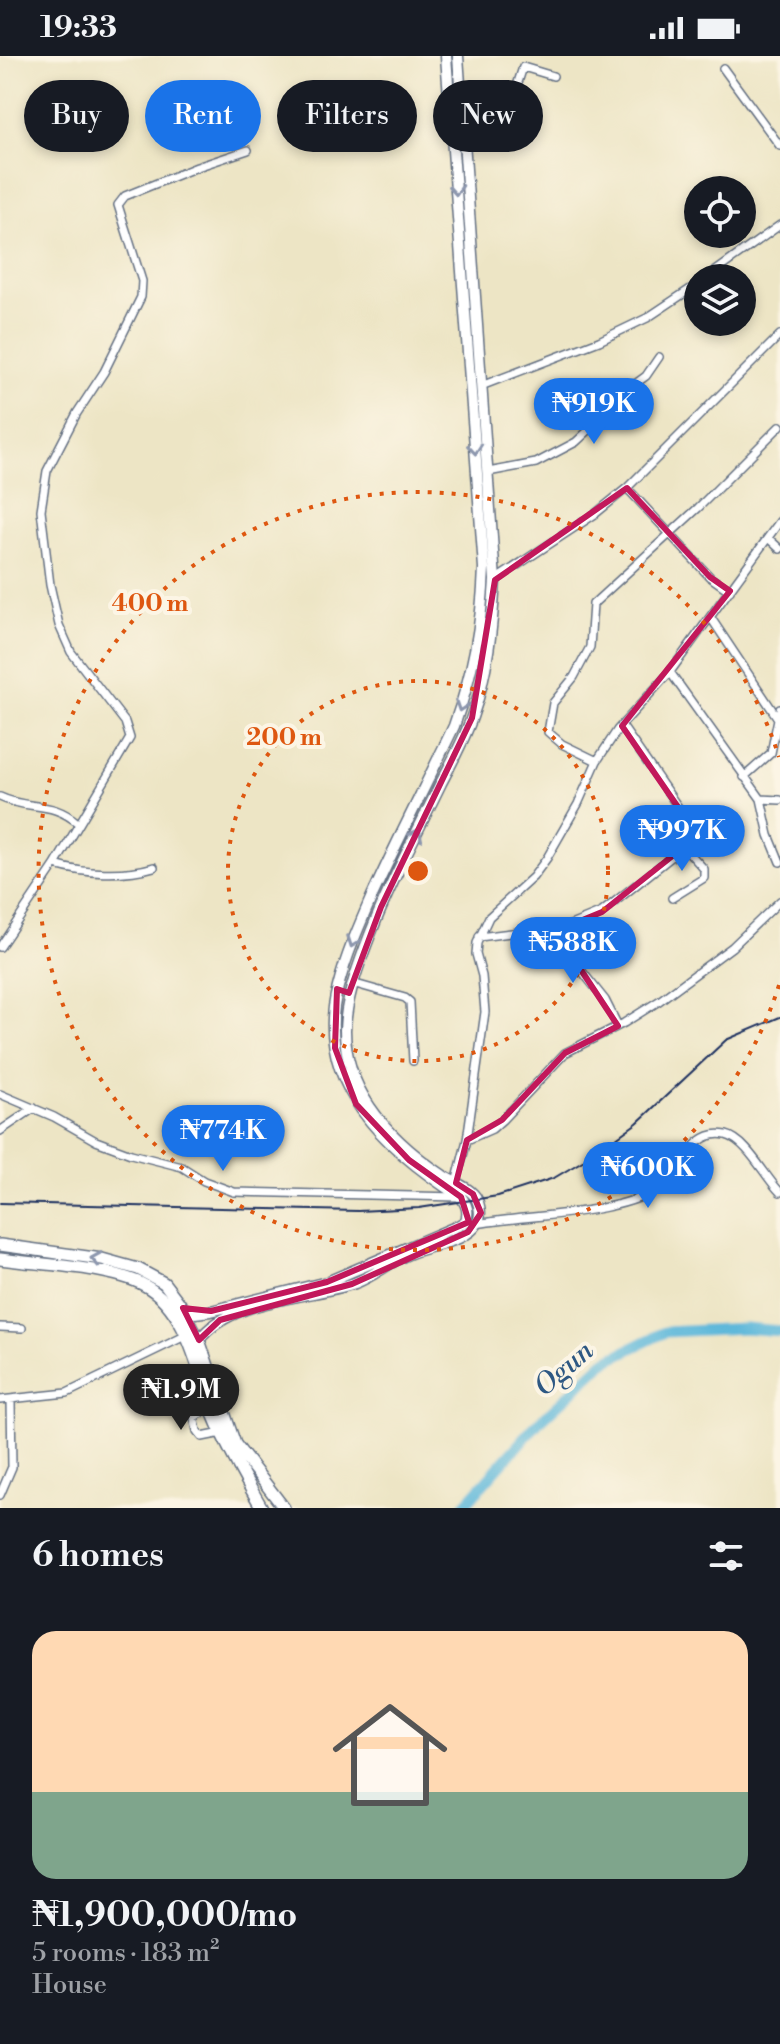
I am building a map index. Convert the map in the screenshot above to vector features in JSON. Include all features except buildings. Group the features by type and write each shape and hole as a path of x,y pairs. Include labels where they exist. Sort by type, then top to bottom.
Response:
{"highway":[{"path":"0,1245 115,1262 164,1283 183,1308 199,1340 235,1444 284,1508"},
{"path":"59,1267 60,1253"},
{"path":"2,1262 101,1272 142,1284 170,1307 185,1336 222,1433 262,1508"}],"main road":[{"path":"183,1308 195,1313 211,1311 352,1273 463,1224 468,1214 467,1205 461,1197 409,1160 375,1128 356,1104 345,1082 333,1029 337,989 361,921 454,726 474,667 483,606 484,568 446,56"},
{"path":"458,56 460,80"},
{"path":"199,1340 209,1327 220,1320 370,1277 408,1254 462,1235 477,1224 481,1213 473,1194 414,1155 384,1127 358,1087 350,1063 345,1030 351,988 381,907 472,718 490,640 495,580 465,152"},
{"path":"337,989 351,988"}],"street":[{"path":"519,80 523,67 553,76"},
{"path":"723,68 780,146"},
{"path":"0,947 55,865 126,747 129,730 71,652 59,625 42,532 44,484 53,460 77,413 104,372 141,297 142,281 119,211 120,200 197,167 242,152"},
{"path":"726,264 780,225"},
{"path":"481,386 611,335 647,318 684,293"},
{"path":"495,580 595,514 627,488 780,335"},
{"path":"488,472 536,463 576,442 603,417 620,395 646,376 659,357"},
{"path":"597,761 562,744 548,732 553,703 574,677 590,647 593,604 780,426"},
{"path":"627,488 710,577 730,591"},
{"path":"456,1183 467,1140 485,1012 482,976 476,954 479,937 489,917 533,877 547,858 578,804 597,761 622,726 670,672 780,521"},
{"path":"768,538 780,549"},
{"path":"711,618 778,713 771,753 744,777"},
{"path":"670,672 761,799 769,835 780,862"},
{"path":"479,937 568,926 602,912 690,842 693,834 689,823 622,726"},
{"path":"0,797 61,811 79,824"},
{"path":"761,799 780,800"},
{"path":"672,898 704,878 705,874 684,847"},
{"path":"55,865 105,872 154,867"},
{"path":"467,1140 492,1129 565,1053 659,1001 732,947 780,901"},
{"path":"568,926 581,970 605,1000 618,1026"},
{"path":"351,988 405,998 410,1002 413,1061"},
{"path":"0,1094 96,1141 182,1167 204,1181 234,1192 461,1197"},
{"path":"0,1131 34,1108"},
{"path":"477,1224 619,1204 648,1194 663,1184 690,1150 712,1134 725,1134 737,1139 780,1192"},
{"path":"0,1327 22,1328"},
{"path":"0,1400 67,1393 185,1336"},
{"path":"200,1376 185,1382 181,1387 184,1396 188,1403 195,1406 211,1406"},
{"path":"0,1495 12,1467 11,1400"},
{"path":"211,1406 194,1417 197,1431 202,1437 222,1433"}],"highlighted area":[{"path":"627,488 710,577 730,591 622,726 689,823 690,842 602,912 568,926 581,970 618,1026 565,1053 502,1120 467,1140 456,1183 473,1194 481,1213 468,1232 352,1284 220,1320 199,1340 183,1308 211,1311 327,1282 469,1222 461,1197 409,1160 356,1104 335,1048 337,989 349,993 381,907 472,718 495,580"}],"waterway":[{"name":"Ogun","path":"462,1508 537,1424 604,1362 665,1332 745,1328 780,1331"}],"railway":[{"path":"0,1203 358,1211 419,1208 498,1196 554,1178 591,1156 637,1123 726,1040 780,1017"}]}
